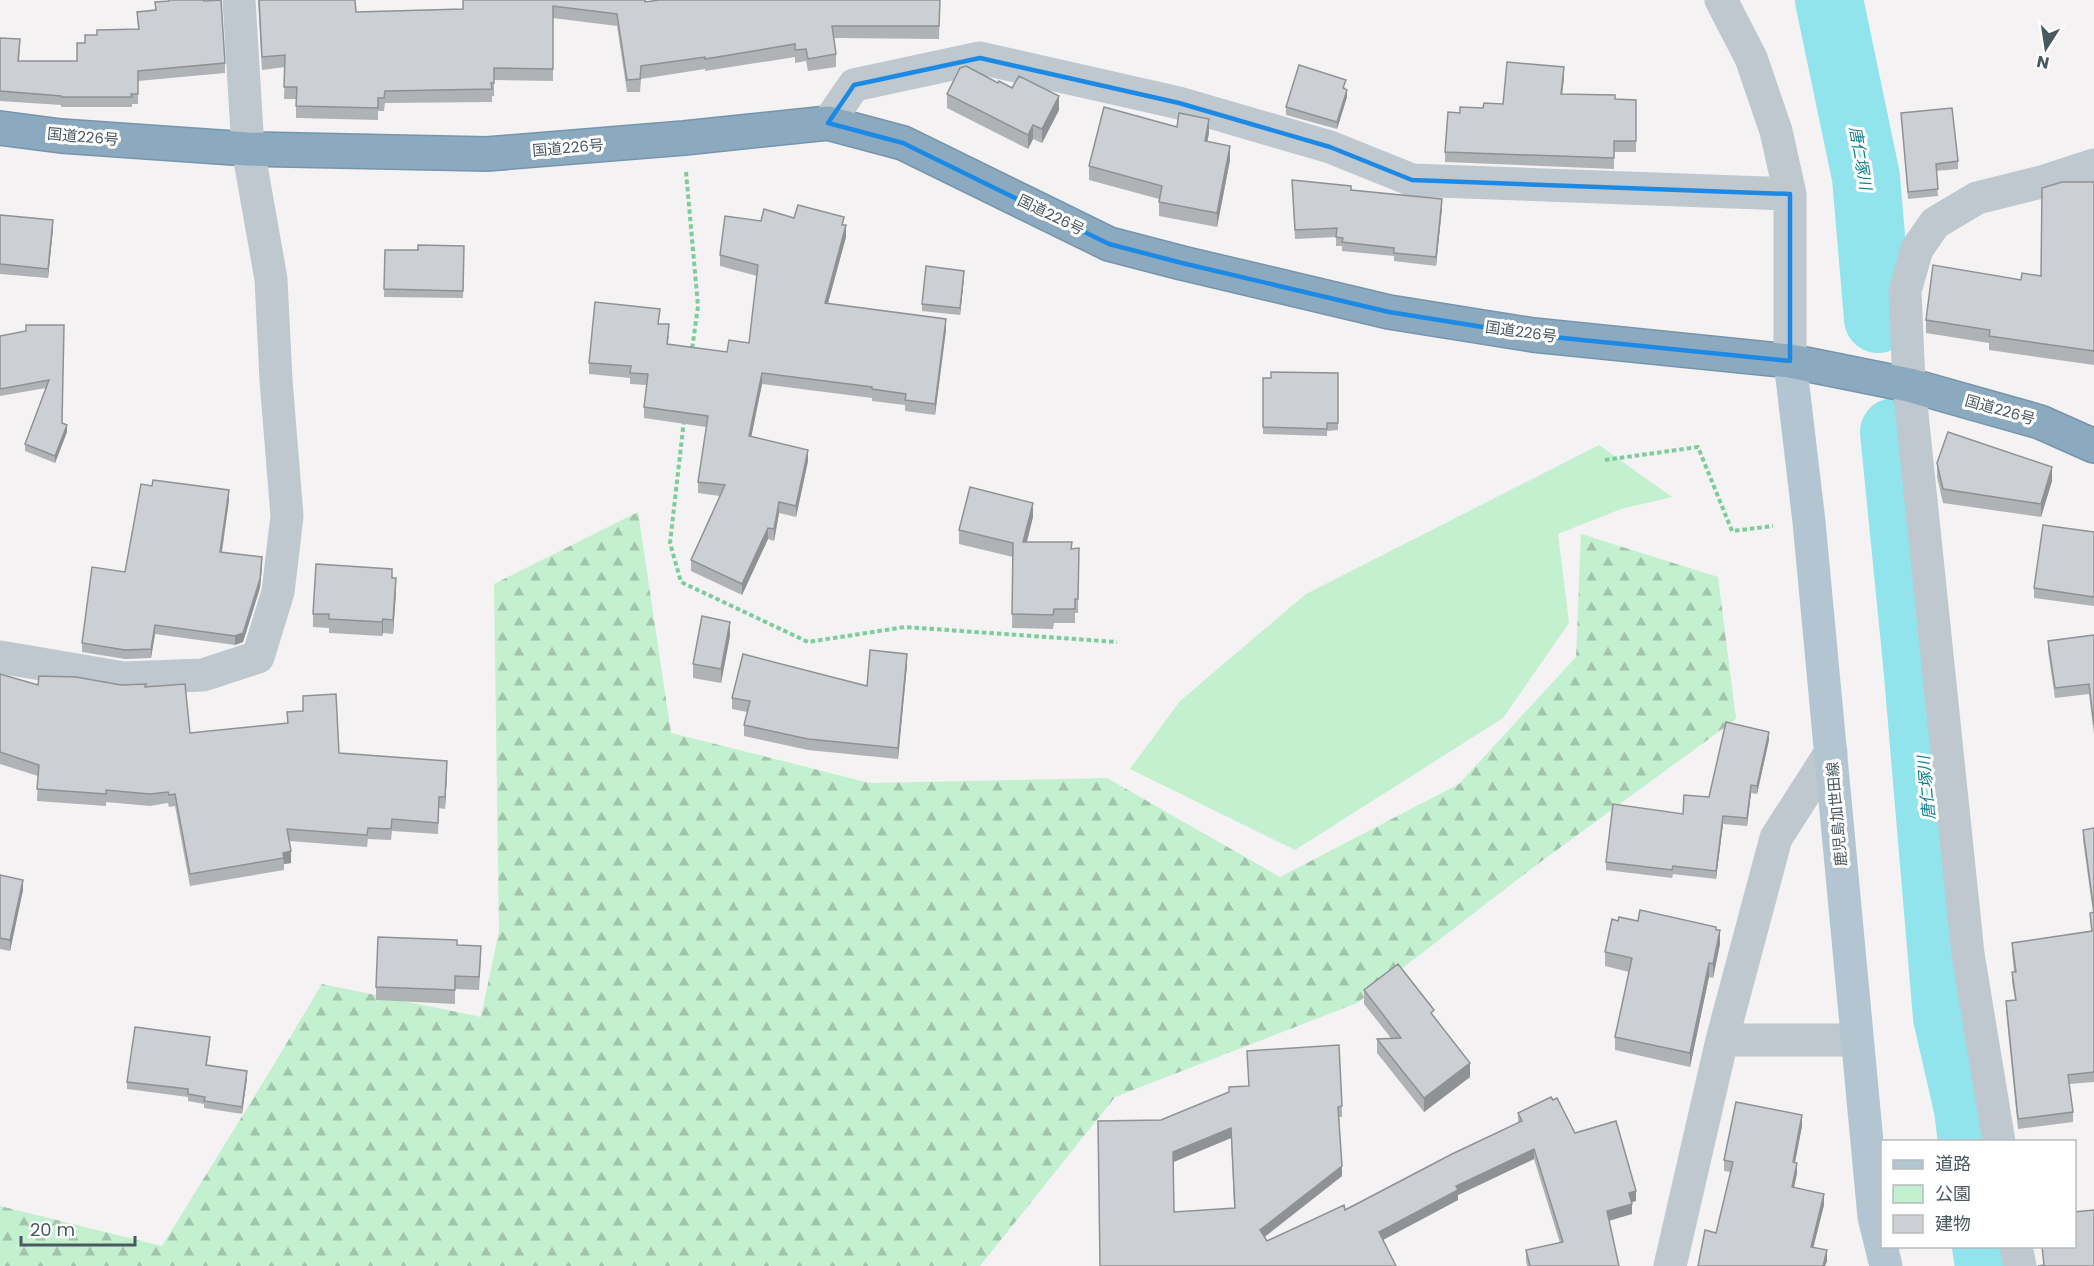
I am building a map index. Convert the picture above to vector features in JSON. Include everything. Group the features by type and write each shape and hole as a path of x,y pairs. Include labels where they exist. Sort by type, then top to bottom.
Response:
{"highway":[{"name":"国道226号","path":"0,128 61,136 248,148 487,154 684,138 828,123 903,143 1109,244 1193,266 1389,312 1533,335 1791,361 1909,385 2040,422 2094,446"}],"main road":[{"name":"鹿児島加世田線","path":"1791,361 1809,522 1874,1217 1881,1246"},
{"name":"鹿児島加世田線","path":"1882,1248 1886,1266"}],"street":[{"path":"0,657 124,678 203,675 258,657 278,592 287,516 276,380 271,279 248,148 239,0"},
{"path":"1721,0 1751,58 1776,130 1790,194 1791,361"},
{"path":"828,123 854,85 980,58 1179,103 1330,147 1412,180 1790,194"},
{"path":"1999,1140 1968,954 1909,385 1905,291 1917,249 1935,224 1977,198 2044,181 2094,165"},
{"path":"1670,1266 1722,1040 1776,838 1831,752"},
{"path":"1722,1040 1856,1040"},
{"path":"2016,1248 2020,1266"}],"path":[{"path":"684,138 698,306 692,353"},
{"path":"685,413 670,543 681,582 808,642 905,627 1117,642"},
{"path":"1605,459 1698,447 1732,531 1809,522"}],"highlighted area":[{"path":"980,58 1179,103 1330,147 1412,180 1790,194 1790,361 1533,335 1389,312 1182,263 1109,244 903,143 828,123 854,85"}],"green space":[{"path":"1599,445 1672,497 1621,509 1558,534 1569,623 1503,718 1295,850 1130,769 1180,701 1306,594"},
{"path":"638,512 671,733 870,783 1107,778 1280,877 1459,784 1576,657 1581,534 1718,577 1736,719 1539,863 1357,1003 1115,1097 980,1266 0,1266 0,1206 162,1246 322,984 481,1017 499,931 494,584"}],"building":[{"path":"221,0 225,63 138,71 138,94 131,94 132,97 61,97 0,91 0,38 20,39 18,61 77,61 77,43 85,43 85,35 97,35 97,30 139,29 137,12 156,10 155,2"},
{"path":"259,0 355,0 356,12 463,9 463,0 645,0 645,2 659,0 940,0 939,26 832,26 836,54 808,59 806,49 795,50 795,44 705,59 705,57 641,66 640,79 627,80 617,14 553,6 553,69 494,68 492,89 385,91 384,98 378,98 378,108 296,106 297,87 284,87 285,55 262,57"},
{"path":"1507,62 1564,67 1561,94 1615,95 1615,99 1636,100 1636,141 1614,141 1614,158 1445,152 1448,112 1460,113 1460,107 1483,108 1484,103 1503,104"},
{"path":"1299,65 1346,80 1343,88 1347,90 1337,122 1286,107"},
{"path":"966,66 1012,88 1019,76 1059,96 1042,129 1033,125 1028,135 947,94 960,68"},
{"path":"1104,107 1177,127 1179,113 1209,119 1205,141 1230,146 1217,213 1159,202 1162,186 1089,166"},
{"path":"1952,108 1958,161 1936,164 1938,189 1908,192 1901,113"},
{"path":"1292,180 1351,186 1351,190 1442,199 1436,257 1394,253 1394,248 1342,242 1343,238 1336,237 1337,228 1295,230"},
{"path":"2062,182 2094,182 2094,351 1989,336 1990,330 1926,320 1933,265 2021,280 2022,273 2041,276 2042,188"},
{"path":"798,205 844,217 842,225 846,225 825,303 946,319 935,404 905,400 906,394 872,389 872,387 762,373 749,436 808,450 796,506 779,502 774,529 768,528 742,584 691,560 725,485 698,482 708,416 644,407 648,374 630,373 631,366 589,363 595,302 660,309 658,324 669,324 667,344 727,352 729,340 749,343 758,265 720,255 725,216 761,221 764,209 794,218"},
{"path":"0,215 53,220 48,269 0,264"},
{"path":"418,245 464,246 463,291 384,289 385,250 418,250"},
{"path":"926,266 964,271 960,308 922,304"},
{"path":"26,325 64,325 62,423 67,425 55,456 25,444 49,380 0,389 0,336 26,331"},
{"path":"1271,372 1338,373 1338,423 1327,423 1327,429 1263,427 1263,378 1271,378"},
{"path":"1948,432 2052,467 2041,504 1943,489 1937,463"},
{"path":"153,480 229,490 220,552 262,557 260,579 243,633 235,636 155,625 151,649 125,650 82,643 92,567 125,572 141,484 152,486"},
{"path":"970,487 1033,503 1023,542 1072,542 1071,549 1079,548 1078,599 1075,599 1075,609 1054,609 1053,615 1012,614 1013,543 959,530"},
{"path":"2043,525 2094,532 2094,597 2034,588"},
{"path":"316,564 392,569 392,578 396,578 393,620 383,619 382,622 329,619 329,614 313,614"},
{"path":"702,616 730,622 721,669 693,664"},
{"path":"2094,635 2094,725 2089,684 2055,688 2048,641"},
{"path":"870,650 907,654 898,748 808,739 744,725 750,701 732,698 743,654 867,686"},
{"path":"0,674 38,685 39,676 76,677 121,685 146,684 145,687 185,684 190,733 288,723 287,712 303,711 303,696 336,694 339,753 447,761 445,797 439,797 438,823 392,819 391,829 368,828 367,835 287,829 291,851 283,853 284,858 190,874 175,794 106,790 106,794 37,789 39,765 0,752"},
{"path":"1726,722 1769,732 1757,786 1751,785 1747,818 1723,816 1716,871 1673,866 1672,870 1606,862 1613,804 1683,814 1684,795 1709,797"},
{"path":"2094,828 2094,911 2083,830"},
{"path":"0,875 23,880 10,940 0,938"},
{"path":"1640,910 1716,927 1716,930 1720,930 1713,964 1709,963 1690,1053 1615,1037 1632,958 1605,952 1612,919 1618,921 1619,917 1638,921"},
{"path":"2094,912 2094,1072 2068,1075 2073,1112 2018,1119 2006,1001 2016,1000 2012,972 2016,972 2012,943 2092,931 2090,913"},
{"path":"378,937 457,940 457,945 481,946 479,977 455,976 455,990 376,987"},
{"path":"1398,964 1434,1010 1431,1013 1470,1063 1424,1098 1377,1039 1401,1038 1364,990"},
{"path":"135,1027 210,1037 206,1065 247,1071 242,1107 204,1101 205,1097 188,1094 188,1089 127,1082"},
{"path":"1339,1045 1342,1106 1338,1107 1342,1166 1260,1230 1267,1241 1344,1205 1345,1210 1452,1154 1522,1121 1518,1113 1551,1097 1553,1100 1557,1098 1575,1133 1616,1121 1636,1191 1629,1193 1632,1204 1607,1211 1619,1266 1530,1266 1526,1250 1563,1242 1534,1149 1456,1186 1458,1190 1379,1232 1396,1266 1100,1266 1098,1121 1161,1120 1229,1092 1229,1087 1249,1086 1247,1051","holes":["1231,1128 1235,1208 1174,1212 1173,1152"]},
{"path":"1736,1102 1802,1115 1793,1162 1797,1163 1792,1187 1824,1194 1811,1247 1827,1250 1823,1266 1698,1266 1705,1230 1716,1233 1733,1162 1724,1160"},
{"path":"2094,1210 2094,1266 2038,1266 2044,1265 2042,1248 2076,1248 2076,1212"}],"waterway":[{"name":"唐仁塚川","path":"1829,0 1866,177 1878,319"},
{"name":"唐仁塚川","path":"1894,432 1917,663 1947,1017 1968,1109 1972,1140"},
{"name":"唐仁塚川","path":"1986,1248 1989,1266"}]}
